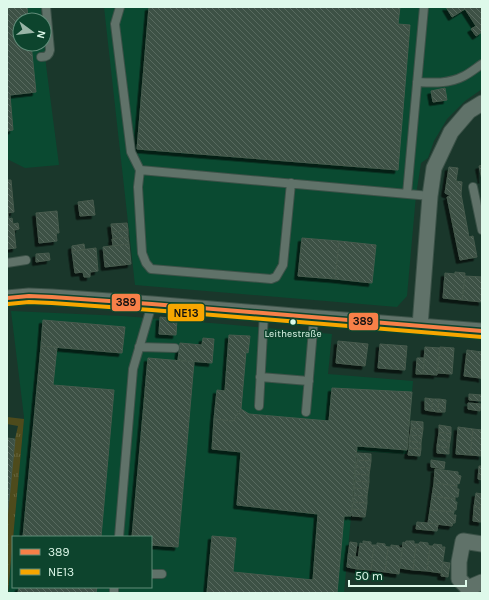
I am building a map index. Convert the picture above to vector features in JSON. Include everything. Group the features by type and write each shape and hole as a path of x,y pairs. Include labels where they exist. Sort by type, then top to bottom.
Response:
{"street":[{"path":"420,326 430,196 434,168 451,132 469,111 482,103"},
{"path":"7,298 29,296 52,297 482,331"},
{"path":"482,544 463,541 459,562 459,579 468,590 482,582"}],"lane":[{"path":"41,57 46,57 50,50 46,7"},
{"path":"120,7 115,24 131,152 140,170 138,187 142,253 146,263 151,269 271,279 276,276 283,265 291,184"},
{"path":"406,194 424,7"},
{"path":"417,82 440,83 452,81 464,76 482,64"},
{"path":"140,170 430,196"},
{"path":"473,187 482,230"},
{"path":"7,263 26,260"},
{"path":"119,536 133,369 152,304"},
{"path":"259,406 264,313"},
{"path":"306,412 314,318"},
{"path":"139,347 175,348"},
{"path":"260,377 309,381"},
{"path":"152,574 162,574"}],"shaded area":[{"path":"7,7 41,7 41,12 12,12 12,52 45,52 59,165 25,168 7,159"},
{"path":"104,7 482,7 482,89 465,101 447,119 434,141 428,158 421,163 416,195 407,296 397,307 135,285"},
{"path":"11,311 123,316 332,334 328,374 413,381 407,454 357,451 344,593 8,593 12,549 12,588 152,588 152,536 13,536 24,417"}],"green space":[{"path":"7,417 24,419 13,536 12,536 8,593 7,520 15,439 18,426 7,424"}],"building":[{"path":"7,7 27,7 27,12 12,12 12,52 32,52 36,92 10,95 13,130 7,131"},
{"path":"149,7 400,7 398,24 410,25 398,170 137,149"},
{"path":"446,7 482,7 482,32 476,36 471,29 476,26 465,9 452,17"},
{"path":"445,88 447,100 433,102 431,91"},
{"path":"482,165 482,180 479,166"},
{"path":"449,167 458,168 456,181 462,182 461,194 469,237 473,236 477,257 460,260 447,197 451,196 445,193"},
{"path":"7,180 11,180 14,212 7,213"},
{"path":"93,200 95,215 80,216 78,202"},
{"path":"57,211 59,233 56,233 57,241 39,243 36,213"},
{"path":"7,213 9,219 12,218 13,224 18,223 19,229 14,230 16,248 7,249"},
{"path":"127,223 128,230 112,232 111,224"},
{"path":"128,230 128,237 113,239 112,232"},
{"path":"128,237 129,244 113,246 112,239"},
{"path":"302,238 339,241 335,279 298,276"},
{"path":"339,241 376,245 372,283 335,279"},
{"path":"84,244 85,250 72,251 72,246"},
{"path":"129,244 131,264 105,267 103,247"},
{"path":"96,248 98,271 90,272 90,277 84,277 83,272 75,273 72,251"},
{"path":"49,253 50,260 36,262 36,254"},
{"path":"455,272 465,273 462,300 443,298 445,273 455,274"},
{"path":"465,276 482,277 482,302 462,300"},
{"path":"160,317 177,319 176,335 159,334"},
{"path":"43,320 125,327 122,353 41,346"},
{"path":"229,335 250,336 248,353 246,352 241,409 233,421 214,419 217,390 225,391"},
{"path":"203,338 214,339 212,363 178,360 180,343 202,345"},
{"path":"338,341 368,344 365,366 336,363"},
{"path":"380,344 407,346 405,370 378,368"},
{"path":"41,346 57,347 53,385 114,390 101,536 23,536"},
{"path":"425,347 440,348 437,375 423,374"},
{"path":"440,347 454,348 452,374 438,373"},
{"path":"467,350 482,352 480,378 464,376"},
{"path":"148,358 194,362 178,547 152,545 152,536 132,536"},
{"path":"417,358 424,358 423,374 416,374"},
{"path":"482,359 482,379 480,378"},
{"path":"332,388 412,392 407,450 357,446 351,516 344,516 337,593 207,593 212,536 236,538 233,572 313,580 318,514 237,505 241,452 212,449 214,419 233,421 241,409 249,414 329,421"},
{"path":"469,394 482,395 481,401 469,400"},
{"path":"425,398 433,399 431,411 425,410"},
{"path":"433,399 439,399 438,412 431,411"},
{"path":"439,399 446,400 445,412 438,412"},
{"path":"468,403 481,404 480,411 468,409"},
{"path":"411,421 423,422 423,429 411,428"},
{"path":"439,425 451,427 451,434 439,432"},
{"path":"458,427 473,429 470,455 456,454"},
{"path":"411,428 423,429 422,436 410,435"},
{"path":"473,429 482,430 482,456 470,455"},
{"path":"439,432 451,434 450,441 438,439"},
{"path":"410,435 422,436 421,443 409,441"},
{"path":"7,438 15,439 7,520"},
{"path":"438,439 450,441 449,448 437,446"},
{"path":"409,441 421,443 421,449 409,448"},
{"path":"437,446 449,448 449,454 437,453"},
{"path":"409,448 421,449 420,456 408,455"},
{"path":"357,453 371,454 371,461 357,460"},
{"path":"357,460 371,461 370,468 356,467"},
{"path":"431,460 445,462 444,469 431,467"},
{"path":"479,466 482,466 482,480 478,479"},
{"path":"356,467 370,468 369,475 355,474"},
{"path":"435,469 458,472 458,475 461,476 459,484 457,483 457,486 434,483"},
{"path":"355,474 369,475 369,482 355,481"},
{"path":"355,481 369,482 368,489 354,488"},
{"path":"434,483 457,486 457,489 459,489 458,497 455,497 455,499 432,496"},
{"path":"354,488 368,489 367,496 354,495"},
{"path":"476,493 482,494 481,508 474,507"},
{"path":"354,495 367,496 367,503 353,502"},
{"path":"432,496 455,499 455,502 457,502 456,510 454,510 454,512 430,510"},
{"path":"353,502 367,503 366,510 352,509"},
{"path":"474,507 481,508 480,522 473,521"},
{"path":"481,508 482,522 480,522"},
{"path":"352,509 366,510 365,517 352,516"},
{"path":"430,510 454,512 453,515 456,515 455,523 453,523 452,526 428,523"},
{"path":"417,522 438,524 437,531 416,529"},
{"path":"363,541 371,542 371,545 374,545 371,570 357,569 360,543 363,544"},
{"path":"406,541 414,541 414,544 416,544 413,570 400,568 403,542 405,543"},
{"path":"350,542 357,543 355,557 348,556"},
{"path":"420,542 428,543 430,546 427,571 413,570 416,544 419,544"},
{"path":"377,543 385,544 385,546 388,547 385,572 371,570 374,545 377,545"},
{"path":"434,544 445,547 441,573 427,571 430,546 433,546"},
{"path":"391,545 402,548 399,574 385,572 388,547 391,547"},
{"path":"348,556 358,557 357,569 347,567"},
{"path":"443,562 450,563 448,577 441,576"},
{"path":"19,588 97,588 96,593 18,593"}],"transit line":[{"name":"389","path":"7,298 29,296 52,297 482,331"},
{"name":"NE13","path":"8,304 29,302 52,303 482,337"}],"place":[{"name":"Leithestraße","path":"293,322"}]}
